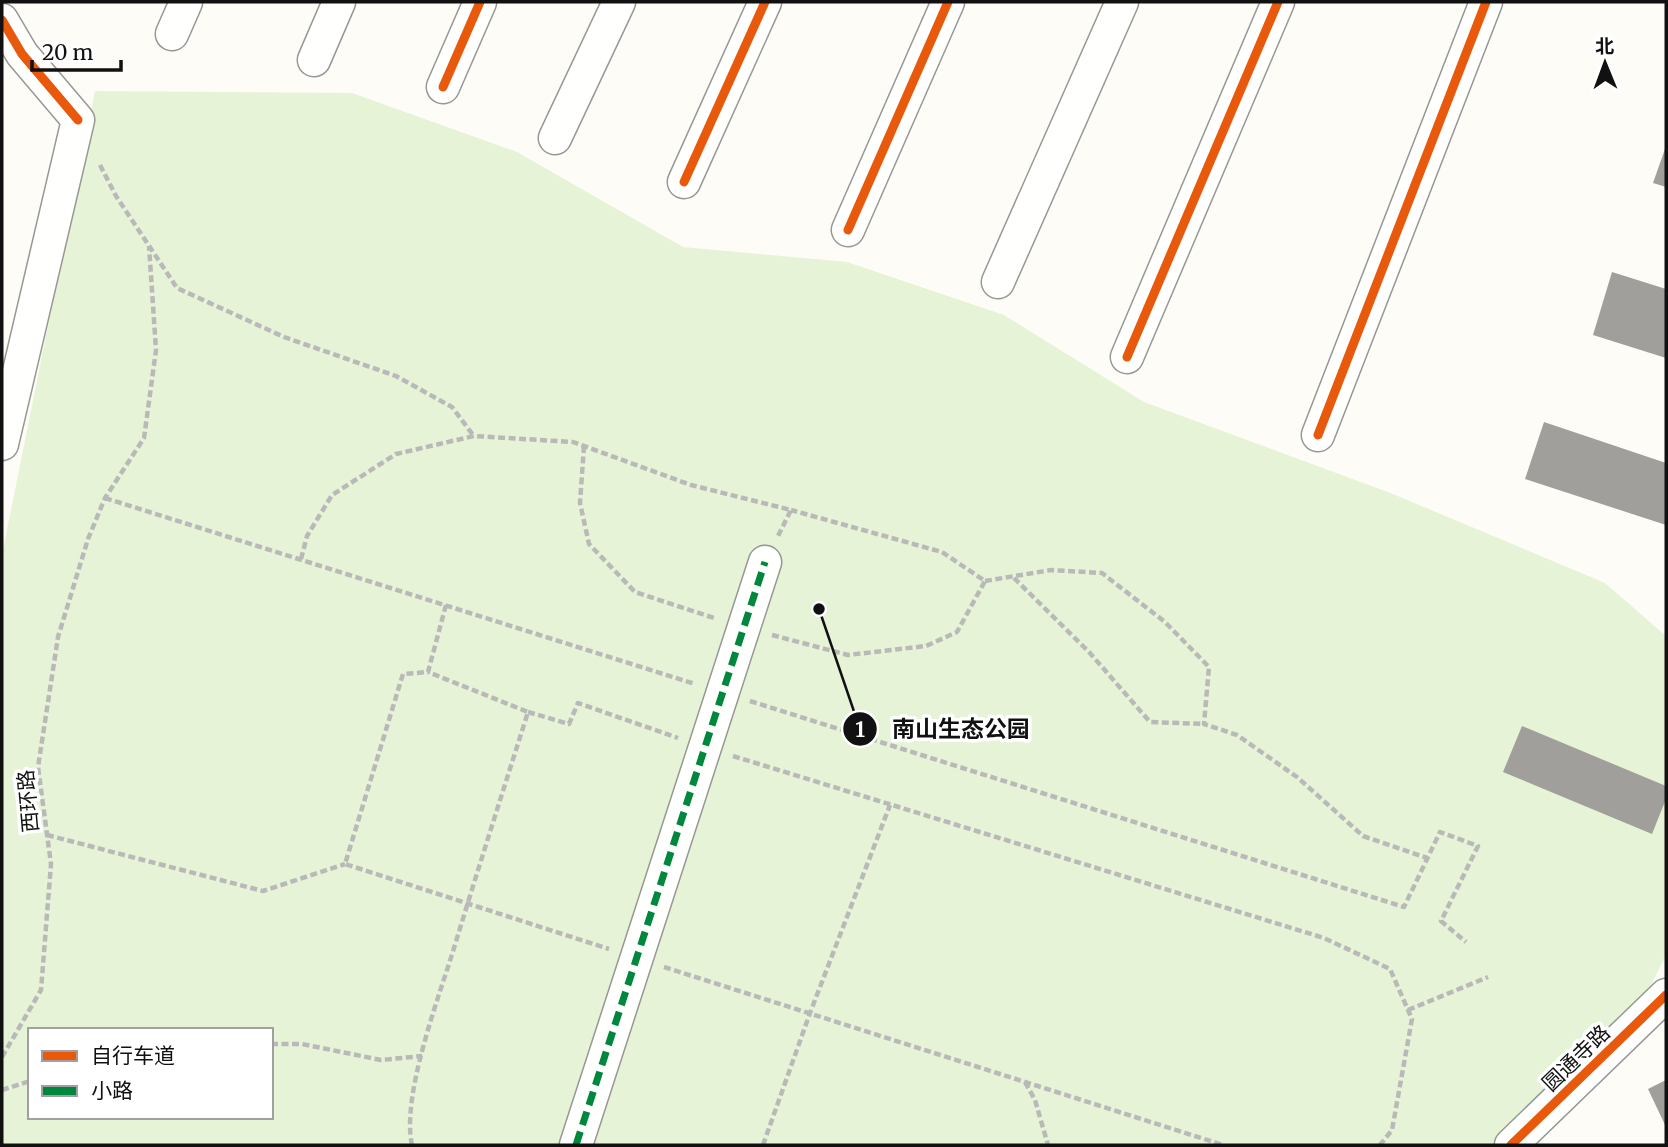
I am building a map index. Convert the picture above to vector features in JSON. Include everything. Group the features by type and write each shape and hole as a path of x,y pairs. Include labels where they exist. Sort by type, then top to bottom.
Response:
{"street":[{"path":"172,33 186,2"},
{"path":"314,60 339,2"},
{"path":"443,87 480,2"},
{"path":"555,138 618,2"},
{"path":"684,182 765,2"},
{"path":"848,230 948,2"},
{"path":"998,282 1122,2"},
{"path":"1126,357 1278,2"},
{"path":"1318,435 1486,2"},
{"path":"2,20 22,54 78,120 2,444"},
{"path":"576,1145 765,562"},
{"name":"圆通寺路","path":"1511,1145 1666,995"}],"path":[{"path":"100,163 116,196 177,288 284,337 396,376 452,407 474,436"},
{"path":"301,559 307,536 332,495 397,454 474,436 573,442 691,485 791,510 765,562"},
{"path":"105,498 1404,907 1440,832 1478,846 1441,920 1466,942"},
{"path":"985,582 1051,570 1102,573 1165,622 1209,667 1204,724"},
{"path":"1014,577 1089,652 1150,722 1204,724 1237,735 1297,777 1363,836 1427,858"},
{"path":"428,672 446,605"},
{"path":"345,864 403,674 428,672 527,712 569,724 578,704 706,748 1324,938 1390,969 1412,1019 1392,1130 1380,1145"},
{"path":"412,1145 410,1133 414,1083 527,712"},
{"path":"763,1145 810,1013 890,805"},
{"path":"47,835 262,891 345,864 1223,1145"},
{"path":"1408,1010 1488,977"},
{"path":"273,1044 302,1044 380,1060 422,1056"},
{"path":"2,1090 28,1082"},
{"path":"1025,1082 1035,1100 1048,1145"}],"green space":[{"path":"95,91 352,93 517,152 683,247 847,262 1004,315 1144,402 1393,494 1605,583 1666,636 1666,955 1646,995 1497,1145 2,1145 2,555"}],"building":[{"path":"1666,146 1666,187 1653,183"},
{"path":"1612,272 1666,289 1666,358 1593,335"},
{"path":"1544,422 1666,463 1666,525 1525,479"},
{"path":"1522,726 1666,786 1666,799 1652,834 1503,772"},
{"path":"1666,1080 1666,1127 1648,1089"}],"marked path":[{"path":"576,1145 765,562"}],"cycle path":[{"path":"443,87 480,2"},
{"path":"684,182 765,2"},
{"path":"848,230 948,2"},
{"path":"1127,357 1278,2"},
{"path":"1318,435 1486,2"},
{"path":"2,20 22,54 78,120"},
{"path":"1511,1145 1666,995"}],"place":[{"name":"南山生态公园","path":"819,609"}]}
